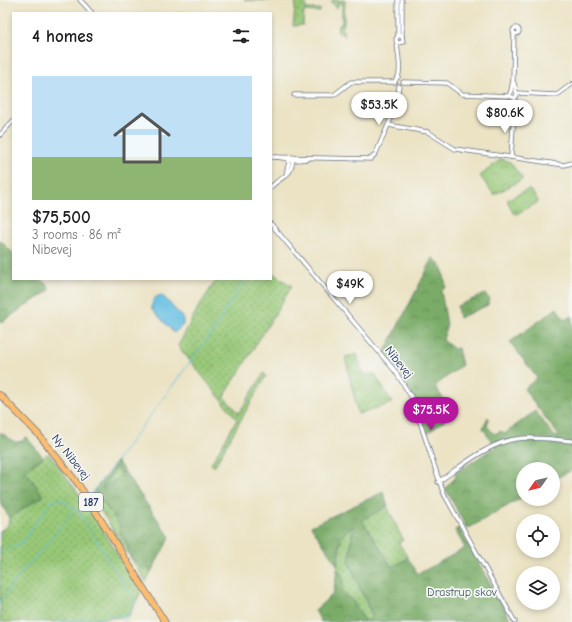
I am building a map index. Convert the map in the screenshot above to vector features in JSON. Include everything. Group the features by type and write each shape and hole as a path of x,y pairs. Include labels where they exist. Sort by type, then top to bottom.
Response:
{"highway":[{"name":"Ny Nibevej","path":"0,395 39,435 79,485 165,622"}],"street":[{"path":"80,0 91,12"},
{"path":"294,95 334,94 351,82 395,82 399,78 400,43 404,40 400,36 398,0"},
{"path":"400,43 396,40 400,36 402,0"},
{"path":"510,157 513,112 513,45 515,34"},
{"path":"399,78 403,82 447,83 462,94 557,95 572,84"},
{"path":"395,82 399,86"},
{"path":"273,157 367,160 373,157 395,109 399,86 403,82"},
{"path":"0,135 12,122"},
{"path":"388,125 428,132 454,149 564,165 572,163"},
{"path":"272,186 291,171 292,158"},
{"name":"Nibevej","path":"272,225 402,380 414,404 438,482 515,622"},
{"path":"438,482 492,447 504,442 527,438 572,441"}],"green space":[{"path":"244,0 306,0 306,9 320,9 320,12 304,11 303,25 293,26 296,1"},
{"path":"332,0 345,0 344,24 342,28 345,37 337,30 340,24 342,24 342,3 338,3 337,8 332,3"},
{"path":"501,159 510,162 523,179 494,195 480,176"},
{"path":"530,190 538,200 537,203 516,214 513,213 508,199"},
{"path":"0,240 12,252 12,280 42,280 50,290 0,323"},
{"path":"433,258 441,267 444,274 446,287 441,291 447,324 443,340 454,349 458,348 462,365 435,386 453,414 426,434 406,382 384,353"},
{"path":"272,273 292,286 224,397 239,413 264,373 266,376 214,467 211,464 237,419 178,346 199,306 216,280 272,280"},
{"path":"485,294 490,299 488,305 459,318 457,306"},
{"path":"557,308 564,320 572,316 572,470 560,476 560,462 516,462 516,501 467,529 445,488 456,477 455,473 495,447 483,428 488,417 489,419 487,426 494,434 502,431 504,434 535,411 555,437 559,436 524,389 537,378 510,342"},
{"path":"357,354 363,374 375,374 392,403 358,414 345,357"},
{"path":"0,432 15,442 23,441 25,437 27,438 43,457 25,470 43,496 9,518 0,501"},
{"path":"49,453 90,509 141,592 129,616 72,622 0,622 0,531 8,526 9,518 43,496 25,470"},
{"path":"117,461 170,537 151,572 147,567 141,568 130,556 128,546 120,532 120,526 94,490","holes":["116,467 121,476 103,488 102,488"]},
{"path":"116,467 122,476 102,489"},
{"path":"94,490 120,526 130,556 147,567 151,572 146,582 91,495"},
{"name":"Drastrup skov","path":"383,492 388,506 362,520 392,567 408,558 418,574 465,548 455,530 459,528 512,622 366,622 373,617 349,563 353,526 344,533 340,542 337,565 311,526"},
{"path":"387,506 403,540 399,543 408,558 392,567 362,520"},
{"path":"353,526 349,563 373,618 366,622 355,605 342,592 337,571 341,539 343,534"},
{"path":"337,571 339,571 344,580 342,592 352,600 365,622 321,622 315,610 333,594"}],"water":[{"path":"162,295 183,318 183,325 174,333 152,309 154,299 157,296"}],"waterway":[{"path":"158,405 211,334 244,280"},
{"path":"91,495 156,408"},
{"path":"0,552 23,542 52,501 61,499 75,509 49,542 22,571 0,602"},
{"path":"55,622 128,615 135,602 80,514 79,511 86,502"},
{"path":"124,622 127,615"}]}
